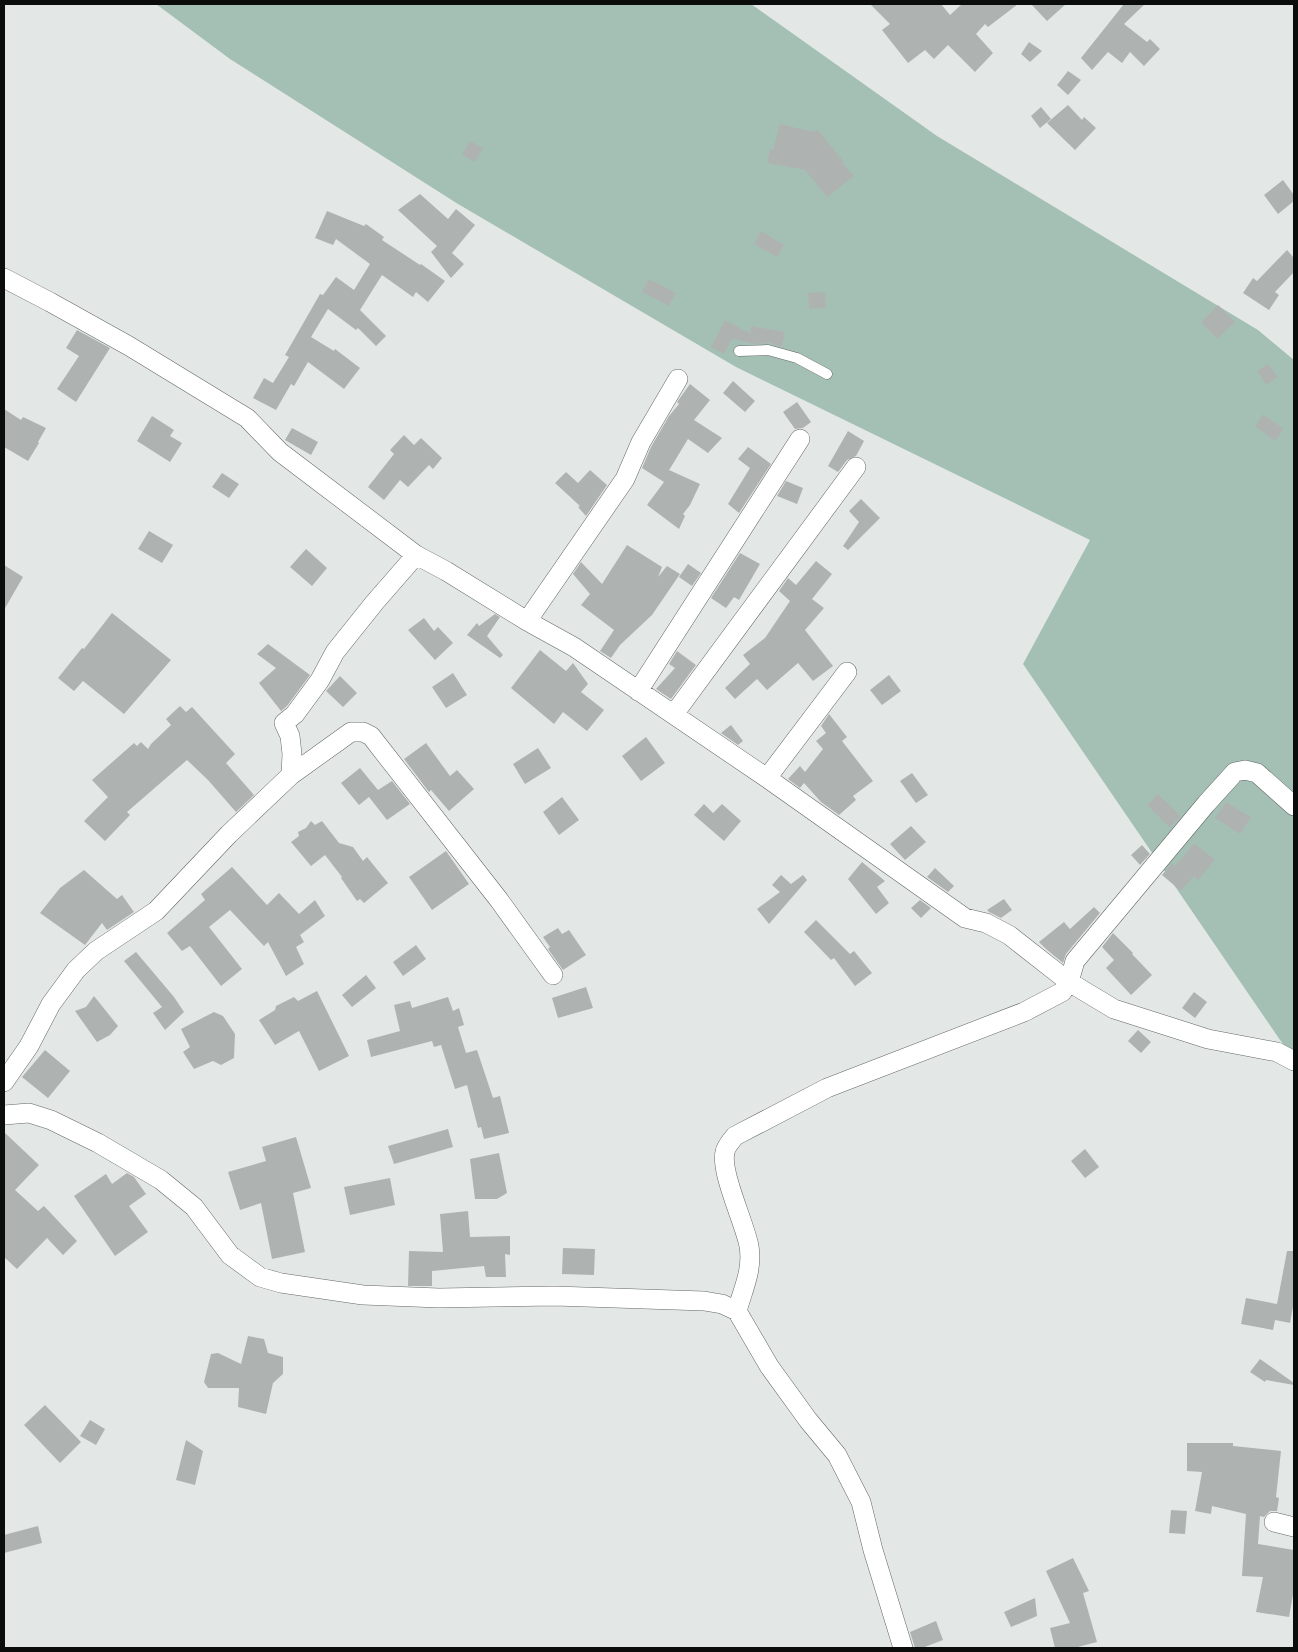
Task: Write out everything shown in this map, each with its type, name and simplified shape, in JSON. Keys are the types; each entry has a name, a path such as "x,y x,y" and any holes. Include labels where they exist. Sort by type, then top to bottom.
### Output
{"street":[{"path":"4,278 129,346 247,418 280,452 416,555 446,570 527,621 574,647 767,778 964,918 986,923 1009,935 1068,982 1114,1009 1208,1039 1277,1052 1294,1061"},
{"path":"527,621 625,479 641,442 678,379"},
{"path":"638,691 800,439"},
{"path":"674,714 856,467"},
{"path":"291,775 292,754 290,736 284,723 295,714 320,680 334,652 416,555"},
{"path":"767,778 847,672"},
{"path":"4,1082 29,1046 51,1004 76,970 96,951 156,911 223,840 291,775 351,732 363,732 371,736 500,900 553,975"},
{"path":"737,1311 749,1276 749,1247 724,1162 724,1153 735,1136 828,1088 1024,1012 1062,992 1068,982 1075,961 1235,772 1246,770 1257,773 1294,806"},
{"path":"4,1114 29,1113 50,1120 98,1143 160,1180 194,1207 237,1261 260,1277 281,1283 363,1295 439,1298 555,1296 704,1301 722,1304 737,1311 769,1366 808,1420 837,1455 861,1502 873,1550 903,1648"},
{"path":"1274,1522 1294,1527"}],"lane":[{"path":"739,351 768,350 797,358 827,374"}],"green space":[{"path":"156,4 751,4 937,136 1258,330 1294,360 1294,1057 1280,1040 1023,664 1090,540 736,367 458,204 230,59"}],"building":[{"path":"870,4 941,4 950,15 962,4 1018,4 988,27 985,24 976,34 993,53 975,72 948,45 934,59 925,50 908,63 882,30 890,24"},
{"path":"1031,4 1066,4 1047,21"},
{"path":"1124,4 1145,4 1124,24 1147,42 1150,39 1160,49 1144,66 1130,52 1122,63 1108,52 1092,70 1081,58"},
{"path":"1029,42 1042,51 1030,62 1021,54"},
{"path":"1068,71 1081,80 1068,95 1057,85"},
{"path":"1068,105 1082,120 1084,117 1096,128 1075,150 1047,123"},
{"path":"1041,107 1051,119 1040,128 1031,116"},
{"path":"780,124 814,132 817,129 854,176 827,197 805,170 767,163 770,149 773,150"},
{"path":"470,141 483,148 475,162 462,155"},
{"path":"1283,180 1294,195 1294,201 1278,214 1264,195"},
{"path":"420,194 448,219 456,209 475,225 452,253 464,264 451,278 431,252 437,246 398,210"},
{"path":"327,211 364,226 366,224 384,237 382,240 445,281 428,302 416,292 413,297 382,275 360,310 386,336 376,346 358,328 356,330 328,309 311,337 334,351 335,349 360,368 344,389 308,362 294,386 291,384 276,410 253,398 264,378 273,383 289,357 285,355 320,294 323,295 336,277 354,290 370,264 336,239 333,245 315,238"},
{"path":"761,231 784,245 777,257 754,244"},
{"path":"1287,250 1294,258 1294,272 1275,292 1279,295 1269,310 1243,293 1253,278 1257,281"},
{"path":"649,279 676,293 669,306 642,292"},
{"path":"825,292 826,308 809,309 808,293"},
{"path":"1218,305 1235,322 1217,339 1201,322"},
{"path":"725,320 750,333 751,326 785,332 782,347 770,343 756,344 732,339 724,354 711,347"},
{"path":"77,330 110,348 76,402 57,389 79,356 66,348"},
{"path":"1268,364 1278,377 1266,385 1257,371"},
{"path":"733,381 755,401 745,412 723,393"},
{"path":"690,384 710,400 694,420 722,438 708,453 688,439 669,470 700,484 690,505 683,514 685,516 679,529 647,505 664,482 642,468 651,447 669,416 679,404 677,402"},
{"path":"797,402 811,422 803,428 795,429 783,412"},
{"path":"4,409 21,420 23,417 46,428 28,461 4,447"},
{"path":"1263,414 1284,429 1275,441 1255,426"},
{"path":"152,416 174,430 170,436 182,443 170,462 137,441"},
{"path":"292,428 318,442 311,455 285,440"},
{"path":"848,431 864,441 856,456 847,460 838,472 828,466"},
{"path":"404,435 414,445 421,438 442,458 433,469 429,465 408,487 400,480 384,500 368,487 394,454 390,450"},
{"path":"748,447 771,464 739,513 728,504 750,468 738,459"},
{"path":"590,470 607,485 586,516 578,507 580,506 555,483 566,472 578,483"},
{"path":"222,473 239,484 229,498 212,487"},
{"path":"786,481 803,488 797,504 777,496"},
{"path":"861,499 880,518 848,550 843,546 859,522 849,511"},
{"path":"149,531 173,545 162,563 138,549"},
{"path":"627,545 662,567 658,577 667,566 680,574 652,615 620,645 611,658 600,651 614,630 581,605 590,594 573,574 581,562 602,584"},
{"path":"306,549 327,568 312,586 290,567"},
{"path":"740,553 760,564 739,600 734,597 726,608 711,598"},
{"path":"816,561 832,574 812,599 824,608 805,630 833,666 813,681 798,663 767,690 757,679 735,699 725,688 750,664 743,655 765,638 790,601 779,591 788,578 796,585"},
{"path":"688,564 701,573 692,586 679,577"},
{"path":"4,565 23,577 4,610"},
{"path":"112,613 171,660 124,714 83,681 74,691 58,678"},
{"path":"495,614 500,617 487,636 503,655 500,658 467,635 477,623 479,626"},
{"path":"424,618 434,631 438,627 453,643 435,660 408,630"},
{"path":"268,644 310,675 287,706 281,711 259,683 276,668 257,654"},
{"path":"540,650 566,671 573,663 588,684 581,692 604,710 587,731 563,712 554,724 511,688"},
{"path":"677,651 696,665 671,699 656,689 675,668 669,664"},
{"path":"453,673 467,695 446,708 432,687"},
{"path":"889,675 901,691 882,705 870,690"},
{"path":"340,676 357,693 343,707 326,691"},
{"path":"180,706 186,712 192,707 235,754 226,763 254,795 236,812 208,780 187,760 127,812 130,815 105,841 84,821 108,797 92,780 134,743 137,746 141,742 148,749 171,725 166,719"},
{"path":"829,714 847,737 842,741 873,781 853,796 856,800 839,815 821,802 804,783 800,788 788,779 800,766 805,772 823,749 816,741 826,733 821,726"},
{"path":"731,725 743,741 738,745 721,733"},
{"path":"646,737 665,763 641,781 622,756"},
{"path":"426,743 450,776 457,770 474,789 449,811 431,790 429,792 404,759"},
{"path":"538,748 551,768 525,784 513,764"},
{"path":"360,768 378,790 392,781 410,804 387,820 369,797 359,805 341,783"},
{"path":"912,773 928,795 916,803 900,781"},
{"path":"1158,794 1181,816 1170,828 1147,805"},
{"path":"562,797 579,820 559,835 543,812"},
{"path":"1226,802 1251,817 1240,834 1215,818"},
{"path":"704,804 713,813 722,804 741,821 724,841 694,815"},
{"path":"311,821 315,825 322,821 339,843 353,847 363,861 367,857 388,883 364,903 360,899 357,901 325,855 311,866 291,842 299,836 298,832 306,828"},
{"path":"911,826 926,842 905,860 890,844"},
{"path":"1194,843 1215,860 1198,880 1194,876 1181,891 1162,875 1172,863 1175,866"},
{"path":"1142,845 1150,854 1140,865 1131,855"},
{"path":"446,851 469,884 432,910 409,877"},
{"path":"862,862 885,881 877,887 889,903 876,914 848,879"},
{"path":"232,867 267,905 279,893 299,914 315,900 325,916 300,935 304,942 296,947 304,964 286,976 268,942 264,946 230,910 209,927 242,969 221,986 190,946 182,951 167,933 205,900 201,894"},
{"path":"935,868 954,886 948,892 927,877"},
{"path":"84,870 117,899 122,895 134,912 107,930 102,923 85,945 40,913 60,888"},
{"path":"781,875 791,884 803,875 807,880 769,924 757,909 780,892 772,885"},
{"path":"1004,899 1012,910 1001,918 987,910"},
{"path":"920,900 931,908 921,918 911,908"},
{"path":"1094,907 1100,913 1066,954 1063,963 1039,942 1064,922 1070,929"},
{"path":"816,920 850,954 854,951 872,973 855,986 834,958 831,960 804,932"},
{"path":"558,928 562,934 569,930 586,955 563,970 548,949 550,947 543,937"},
{"path":"1113,933 1152,975 1131,995 1106,968 1114,960 1102,947"},
{"path":"416,945 426,959 403,976 393,962"},
{"path":"136,952 174,997 184,1012 165,1030 153,1013 162,1007 124,961"},
{"path":"366,975 376,988 352,1007 342,995"},
{"path":"586,987 593,1008 558,1018 552,998"},
{"path":"317,991 349,1056 319,1071 299,1031 275,1045 259,1020 275,1010 276,1006 294,997 298,1001"},
{"path":"1194,992 1207,1002 1195,1018 1182,1008"},
{"path":"94,996 118,1026 110,1035 97,1042 75,1011 86,1007"},
{"path":"448,997 453,1011 459,1008 464,1025 458,1027 466,1053 477,1050 493,1098 500,1096 509,1133 484,1139 481,1127 478,1128 467,1085 455,1089 441,1045 434,1047 432,1041 371,1057 367,1040 400,1031 394,1005 410,1001 412,1008"},
{"path":"214,1012 223,1016 235,1034 234,1058 221,1065 213,1061 194,1069 183,1052 190,1047 181,1029"},
{"path":"1138,1030 1151,1042 1141,1053 1128,1041"},
{"path":"45,1050 70,1071 48,1098 22,1077"},
{"path":"448,1129 453,1147 394,1164 388,1146"},
{"path":"4,1132 39,1165 15,1190 38,1211 44,1206 77,1241 63,1255 47,1238 17,1269 4,1257"},
{"path":"296,1137 311,1188 293,1193 305,1252 272,1259 261,1203 240,1210 228,1172 266,1161 262,1147"},
{"path":"1085,1149 1099,1167 1085,1178 1071,1161"},
{"path":"499,1153 507,1193 497,1199 475,1199 470,1159"},
{"path":"127,1173 134,1177 146,1194 129,1206 148,1232 115,1256 74,1196 106,1174 112,1184"},
{"path":"390,1178 395,1205 350,1215 344,1187"},
{"path":"468,1211 470,1237 510,1236 510,1255 505,1254 506,1277 486,1277 484,1266 432,1271 432,1286 408,1286 409,1251 443,1252 440,1214"},
{"path":"563,1248 595,1249 594,1275 562,1274"},
{"path":"1287,1251 1294,1251 1294,1301 1290,1323 1275,1320 1273,1330 1241,1324 1246,1298 1277,1304"},
{"path":"248,1336 264,1339 268,1353 283,1357 283,1374 273,1383 266,1414 238,1407 239,1388 208,1388 204,1382 211,1354 218,1353 241,1364"},
{"path":"1260,1359 1294,1383 1294,1385 1266,1380 1265,1382 1250,1372"},
{"path":"45,1405 81,1442 60,1463 24,1425"},
{"path":"90,1420 105,1429 96,1445 80,1436"},
{"path":"186,1440 203,1451 195,1485 176,1480"},
{"path":"1187,1443 1233,1443 1233,1446 1281,1451 1276,1497 1279,1498 1277,1511 1270,1511 1264,1517 1260,1516 1258,1544 1294,1550 1294,1589 1289,1617 1256,1612 1263,1577 1242,1576 1246,1514 1212,1506 1211,1514 1195,1511 1202,1472 1187,1471"},
{"path":"1171,1510 1187,1511 1185,1534 1169,1533"},
{"path":"38,1526 42,1543 4,1553 4,1535"},
{"path":"1073,1558 1089,1591 1083,1593 1097,1642 1074,1648 1055,1648 1050,1628 1070,1623 1046,1571"},
{"path":"1035,1598 1037,1616 1011,1627 1004,1612"},
{"path":"936,1621 943,1640 922,1648 915,1648 910,1632"}]}
